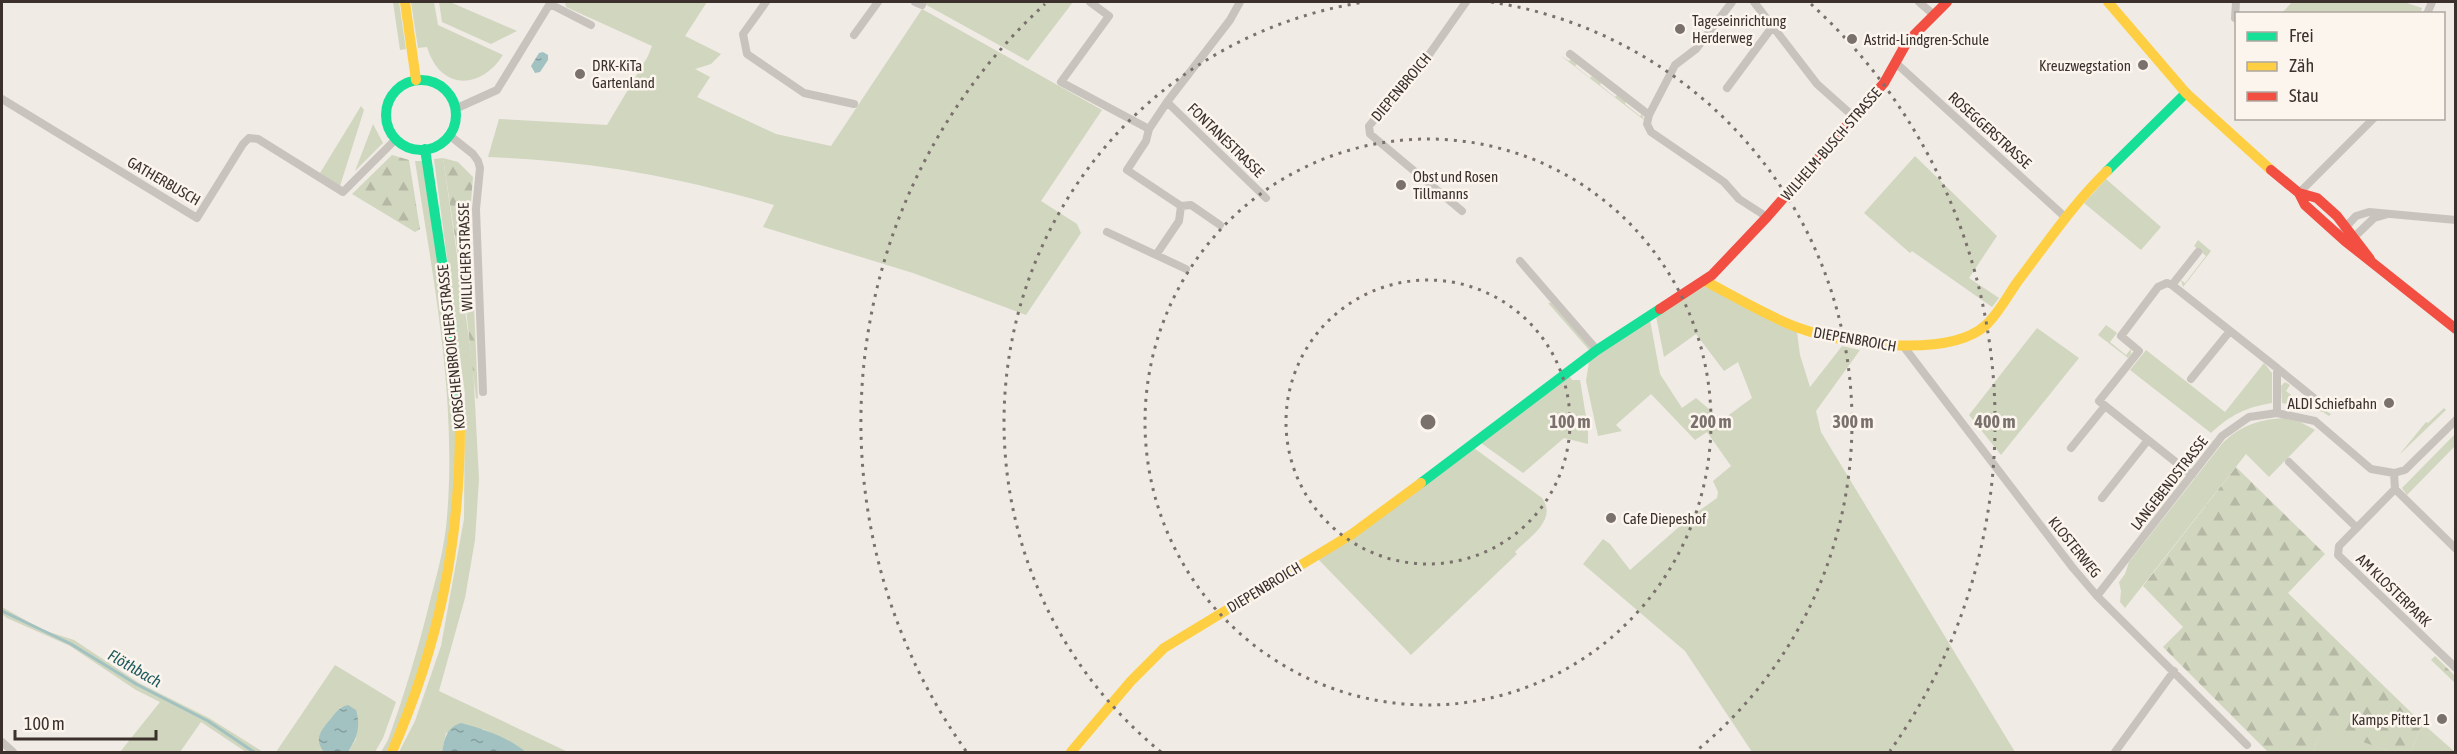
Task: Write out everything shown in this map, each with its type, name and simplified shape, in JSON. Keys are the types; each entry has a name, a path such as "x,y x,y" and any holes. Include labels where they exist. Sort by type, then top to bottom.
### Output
{"street":[{"path":"405,2 416,80"},
{"path":"766,2 743,34 747,54 804,93 854,104"},
{"path":"854,35 878,2"},
{"path":"1090,2 1109,16 1060,82 1149,129"},
{"name":"DIEPENBROICH","path":"1462,211 1370,134 1369,126 1426,59 1466,2"},
{"path":"1732,2 1696,49 1675,65 1649,115 1647,124 1651,132 1724,182 1739,199 1767,217"},
{"path":"1754,2 1817,84 1854,117"},
{"path":"1919,2 1934,15"},
{"name":"WILHELM-BUSCH-STRASSE","path":"1705,280 1719,270 1884,83 1897,64 1907,42 1947,2"},
{"path":"2108,2 2186,93 2299,193 2306,204 2350,240 2370,260 2456,329"},
{"path":"455,109 498,90 551,3 591,24"},
{"name":"FONTANESTRASSE","path":"1220,225 1191,205 1181,206 1127,170 1146,141 1149,129 1167,102 1230,20 1236,3"},
{"path":"1727,88 1773,26"},
{"path":"1570,54 1649,115"},
{"name":"ROSEGGERSTRASSE","path":"1897,64 2065,217"},
{"path":"416,80 429,81 441,87 451,97 455,109 455,123 449,135 436,146 426,149 413,148 396,139 387,121 389,100 397,89 416,80"},
{"name":"DIEPENBROICH","path":"1705,280 1800,328 1853,342 1904,347 1968,336 1985,326 2065,217 2100,177 2186,93"},
{"name":"GATHERBUSCH","path":"2,99 197,219 243,144 249,138 258,139 343,192 396,139"},
{"name":"FONTANESTRASSE","path":"1167,102 1266,198"},
{"path":"2299,193 2372,120"},
{"name":"WILLICHER STRASSE","path":"449,135 473,154 480,168 476,209 483,392"},
{"name":"KORSCHENBROICHER STRASSE","path":"392,753 417,693 440,619 454,546 459,490 460,424 456,373 426,149"},
{"path":"2299,193 2317,198 2346,226 2350,240"},
{"path":"1156,255 1179,222 1181,206"},
{"path":"2346,226 2356,216 2363,213 2456,220"},
{"path":"2350,240 2374,218 2388,214"},
{"path":"1107,232 1186,269"},
{"path":"2172,285 2198,252"},
{"path":"1520,261 1597,350 1705,280"},
{"path":"2192,475 2099,401 2139,351 2121,336 2158,287 2167,283 2172,285 2319,402"},
{"path":"2191,379 2230,331"},
{"name":"KLOSTERWEG","path":"1904,347 2073,568 2097,596 2247,745"},
{"name":"DIEPENBROICH","path":"1073,752 1131,681 1164,648 1352,534 1597,350"},
{"path":"2277,368 2277,413"},
{"path":"2072,448 2105,406"},
{"name":"LANGEBENDSTRASSE","path":"2097,596 2222,436 2249,417 2277,413 2315,421 2372,469 2394,473"},
{"path":"2456,420 2405,470 2394,473 2395,489 2456,549"},
{"path":"2102,498 2148,440"},
{"path":"2289,462 2357,528"},
{"name":"AM KLOSTERPARK","path":"2395,489 2339,546 2338,555 2456,668"},
{"path":"2115,753 2174,671"},
{"path":"2,742 13,753"}],"green space":[{"path":"393,2 399,2 406,49 400,50"},
{"path":"411,2 434,2 438,25 503,55 494,67 472,80 461,81 451,78 433,61 427,47 418,48"},
{"path":"439,2 450,2 517,31 491,44 442,22"},
{"path":"565,2 707,2 685,36 721,54 711,64 695,69 710,77 697,97 776,134 831,146 922,9 1102,110 1041,201 1077,224 1081,233 1026,315 913,273 763,227 774,205 667,178 598,166 488,157 499,119 607,125 648,56 652,46 566,7"},
{"path":"921,2 1073,2 1028,61"},
{"path":"2292,2 2404,2 2422,8 2421,12 2283,12"},
{"path":"1561,56 1569,61 1571,59 1577,64 1575,66 1590,78 1592,76 1615,97 1617,95 1626,101 1625,104 1640,116 1642,114 1644,120"},
{"path":"361,106 364,110 340,186 320,173"},
{"path":"373,124 383,143 355,171"},
{"path":"392,155 409,160 420,229 415,232 352,194"},
{"path":"1915,156 1997,236 1969,278 1999,298 1992,307 1912,251 1910,253 1864,213"},
{"path":"443,158 473,366 479,479 475,540 465,598 439,691 568,752 526,752 483,729 446,733 442,752 399,752 415,721 441,646 464,519 465,394 434,159"},
{"path":"443,158 458,162 473,177 470,214 478,399 476,398 466,309"},
{"path":"415,161 422,161 443,300 455,405 456,471 451,532 441,592 426,652 407,708 388,752 381,752 388,740 417,651 441,557 447,517 449,428 442,338"},
{"path":"2106,179 2161,227 2141,250 2084,203"},
{"path":"2198,240 2211,251 2183,287 2181,280 2185,283 2206,256 2194,246"},
{"path":"1705,286 1797,332 1800,355 1810,387 1842,346 1860,350 1816,411 1821,432 2015,752 1752,752 1685,651 1583,564 1603,539 1610,544 1630,570 1689,518 1717,498 1718,492 1713,481 1731,466 1707,432 1695,440 1651,394 1616,425 1622,431 1598,436 1586,381 1589,362 1593,356 1650,320 1660,374 1682,408 1696,398 1722,420 1752,398 1738,362 1724,371 1696,334 1664,357 1656,316"},
{"path":"1548,303 1551,303 1592,349 1590,351"},
{"path":"2106,325 2117,333 2110,342 2126,355 2131,349 2128,358 2098,335"},
{"path":"2037,328 2079,358 2001,455 1969,415"},
{"path":"2146,350 2225,412 2264,363 2272,373 2272,403 2239,413 2211,433 2130,370"},
{"path":"1569,376 1572,380 1580,380 1588,429 1588,444 1564,438 1523,473 1481,443"},
{"path":"2285,382 2290,385 2286,391 2305,406 2309,400 2331,414 2329,416 2323,412 2282,403 2281,386"},
{"path":"2444,408 2446,410 2399,455 2426,422 2428,423"},
{"path":"2283,418 2300,422 2315,430 2269,477 2246,454 2125,608 2120,602 2119,582 2129,562 2221,445 2249,425"},
{"path":"2455,434 2455,446 2407,495 2402,488"},
{"path":"1474,448 1542,498 1546,506 1544,521 1540,528 1515,552 1517,554 1411,655 1318,559"},
{"path":"2236,467 2325,554 2288,593 2422,723 2411,752 2392,752 2322,728 2313,752 2268,752 2163,647 2183,627 2143,586"},
{"path":"2,607 43,630 74,640 139,683 209,718 263,752 246,752 201,722 180,752 120,752 160,702 136,690 70,646 7,618 2,614"},
{"path":"2435,656 2455,676 2455,683 2431,660"},
{"path":"335,665 396,702 383,738 375,752 348,752 356,739 341,707 323,728 324,752 276,752"},
{"path":"2422,723 2455,752 2411,752"},
{"path":"2322,727 2392,752 2313,752"}],"water":[{"path":"543,52 548,55 548,60 540,72 535,73 531,66 539,53"},
{"path":"348,705 356,710 357,716 358,727 354,742 348,752 324,752 319,741 322,730 338,710"},
{"path":"461,723 495,734 526,752 442,752 449,731"}],"waterway":[{"name":"Flöthbach","path":"2,611 71,644 136,684 208,721 254,752"}],"traffic: fast":[{"path":"421,80 434,83 446,90 453,102 456,115 453,128 446,140 434,147 421,150 408,147 396,140 389,128 386,115 389,102 396,90 408,83 421,80"},
{"path":"2107,171 2186,93"},
{"path":"425,149 451,321 460,426"},
{"path":"1421,483 1597,350 1660,309"}],"traffic: slow":[{"path":"405,2 416,80"},
{"path":"2108,2 2186,93 2271,170"},
{"path":"1705,281 1775,318 1799,328 1841,339 1867,343 1922,345 1969,336 1990,321 2061,224 2107,171"},
{"path":"392,752 422,672 444,592 456,511 460,426"},
{"path":"1071,752 1131,681 1164,648 1352,534 1421,483"}],"traffic: jam":[{"path":"1660,309 1712,275 1767,217 1884,83 1907,42 1947,2"},
{"path":"2271,170 2299,193 2317,198 2337,216 2370,259"},
{"path":"2299,193 2305,205 2345,241 2456,329"}],"place":[{"name":"Tageseinrichtung Herderweg","path":"1680,29"},
{"name":"Astrid-Lindgren-Schule","path":"1852,39"},
{"name":"Kreuzwegstation","path":"2143,65"},
{"name":"DRK-KiTa Gartenland","path":"580,74"},
{"name":"Obst und Rosen Tillmanns","path":"1401,185"},
{"name":"ALDI Schiefbahn","path":"2389,403"},
{"name":"Cafe Diepeshof","path":"1611,518"},
{"name":"Kamps Pitter 1","path":"2442,719"}]}
